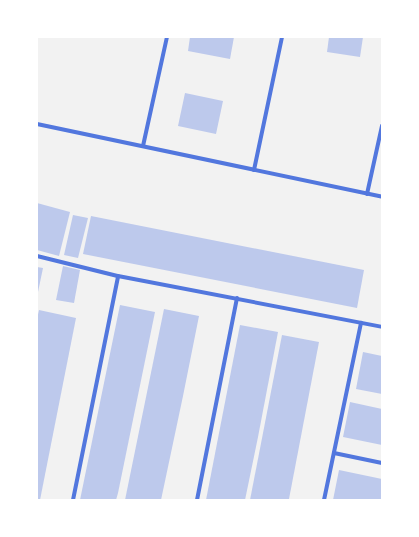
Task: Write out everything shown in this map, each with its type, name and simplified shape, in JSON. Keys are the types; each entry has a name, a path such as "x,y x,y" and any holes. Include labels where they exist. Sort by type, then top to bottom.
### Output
{"street":[{"path":"143,146 167,37"},
{"path":"254,170 282,37"},
{"path":"37,124 382,197"},
{"path":"367,194 382,126"},
{"path":"37,256 118,276 237,298 382,328"},
{"path":"73,500 118,276"},
{"path":"197,500 237,298"},
{"path":"324,500 361,323"},
{"path":"334,453 382,463"}],"building":[{"path":"190,37 234,37 230,59 188,51"},
{"path":"329,37 363,37 360,57 327,52"},
{"path":"185,93 223,101 216,134 178,126"},
{"path":"37,203 70,212 59,256 37,250"},
{"path":"73,215 88,218 78,258 64,255"},
{"path":"91,216 364,270 357,308 83,254"},
{"path":"63,266 80,270 74,303 56,300"},
{"path":"37,267 43,268 38,292 37,292"},
{"path":"120,305 155,312 118,493 116,500 80,500"},
{"path":"164,309 199,316 183,396 161,500 125,500"},
{"path":"39,310 76,318 40,500 37,500 37,319"},
{"path":"240,325 278,332 258,437 245,500 206,500"},
{"path":"282,335 319,342 289,499 250,500"},
{"path":"363,352 382,356 382,394 356,389"},
{"path":"350,402 382,409 382,445 343,437"},
{"path":"339,470 382,479 382,500 333,500"}]}
